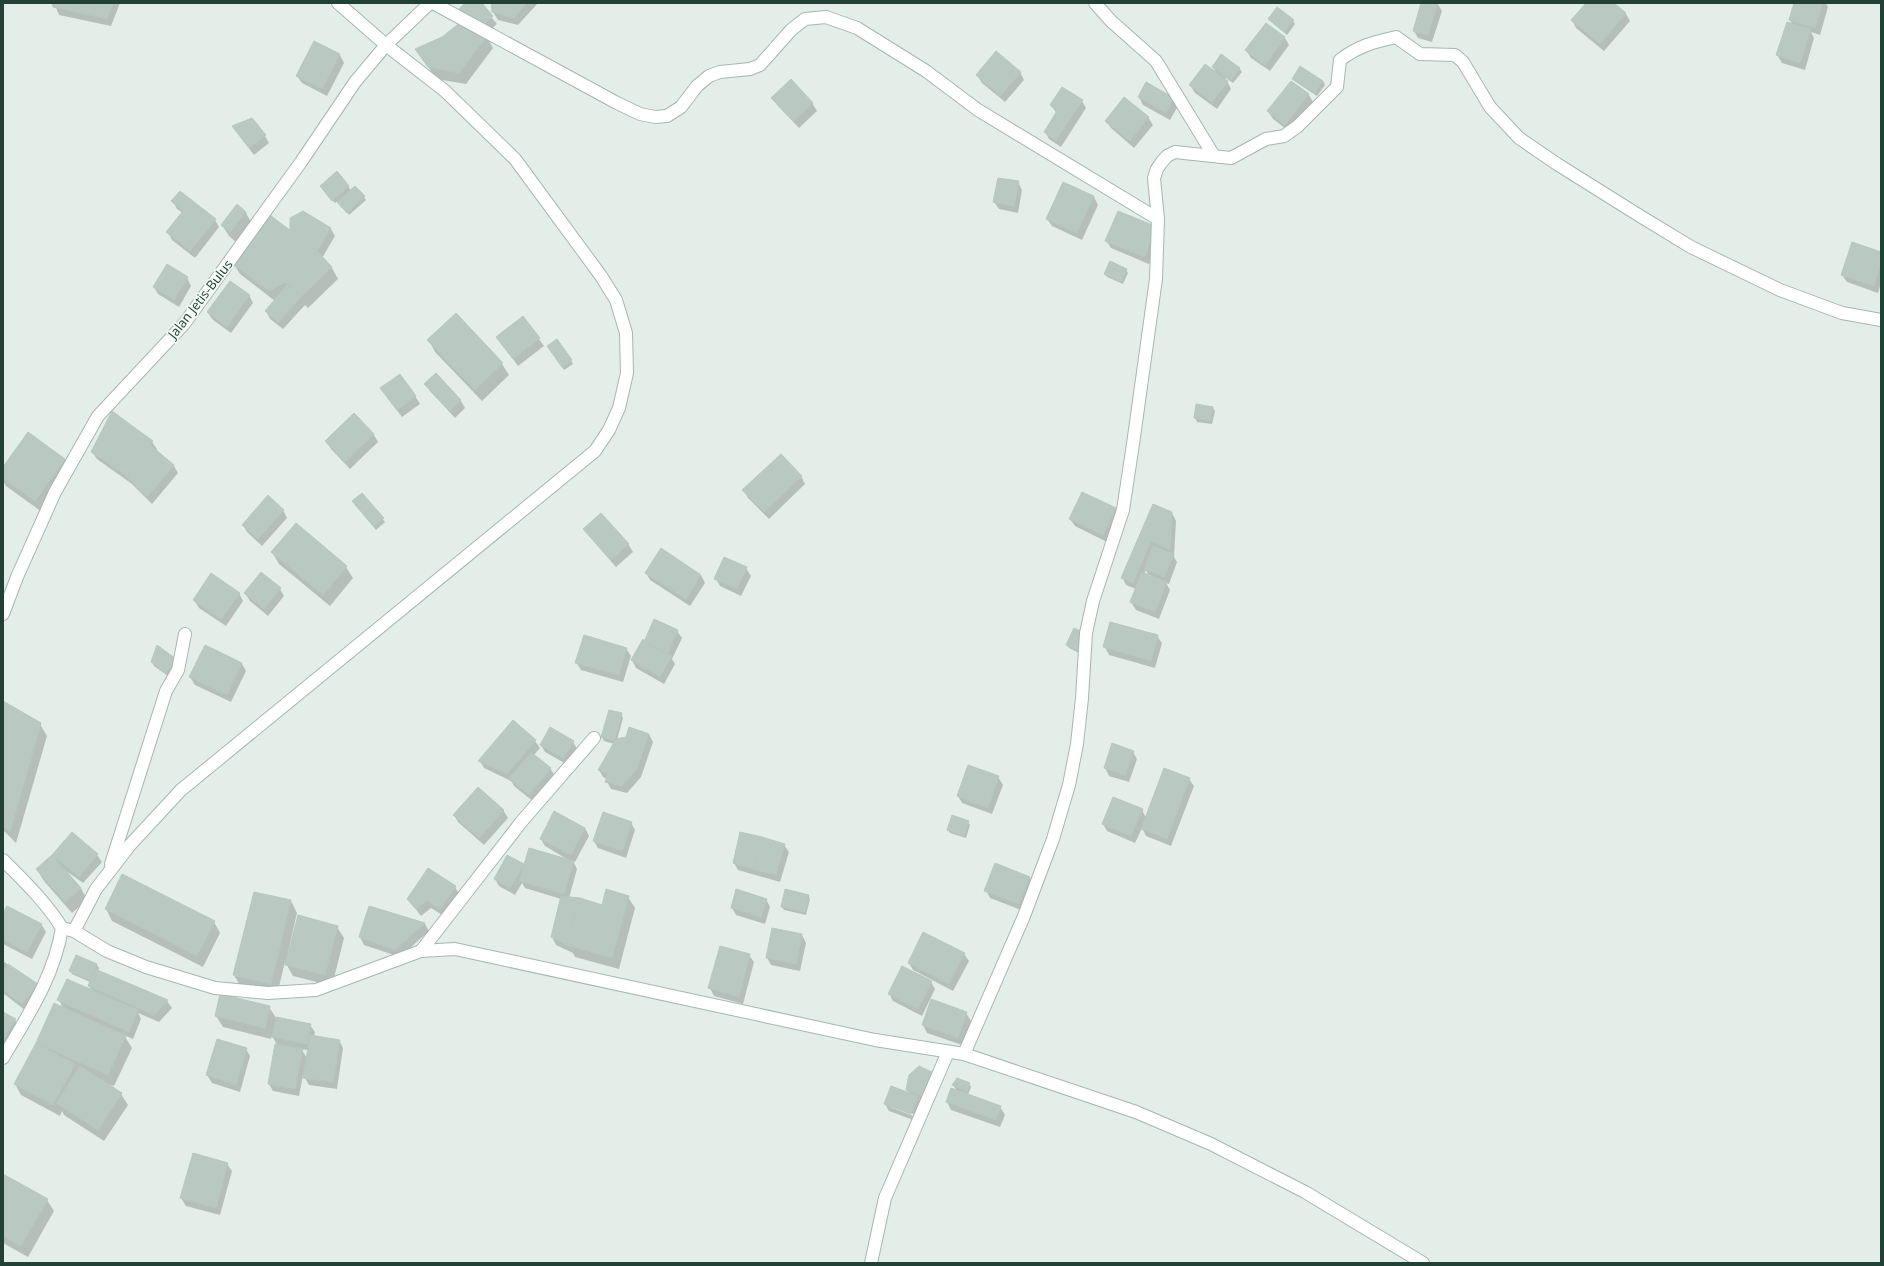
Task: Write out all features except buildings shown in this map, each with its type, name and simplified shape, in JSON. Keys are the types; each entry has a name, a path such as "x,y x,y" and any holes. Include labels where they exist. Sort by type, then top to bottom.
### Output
{"street":[{"path":"74,932 96,889 109,871 130,845 181,790 595,451 609,430 619,408 627,374 626,333 616,300 601,276 515,160 445,91 386,45 338,3"},
{"name":"Jalan Jetis-Bulus","path":"3,614 17,577 55,492 98,416 184,324 301,162 355,82 386,45 430,3"},
{"path":"434,3 617,103 640,114 655,117 667,116 681,107 697,86 709,76 720,72 750,69 760,65 791,30 805,19 826,17 842,21 857,28 926,71 978,110 1158,219"},
{"path":"1095,3 1111,21 1156,61 1214,156"},
{"path":"964,1054 1024,916 1053,839 1069,784 1077,744 1082,698 1086,634 1093,600 1123,510 1156,279 1158,219 1154,178 1156,169 1167,156 1175,152 1232,158 1266,139 1284,136 1298,126 1337,88 1340,60 1352,50 1373,42 1396,37 1420,54 1455,55 1463,62 1490,106 1519,138 1557,164 1691,247 1780,290 1842,313 1881,320"},
{"path":"109,871 166,691 178,670 185,634"},
{"path":"421,951 522,821 594,738"},
{"path":"3,860 44,903 62,928 74,932 107,951 146,967 215,988 268,993 316,990 421,951 455,949 876,1040 964,1054 1136,1112 1211,1144 1305,1192 1422,1263"},
{"path":"3,1058 53,968 62,928"},
{"path":"871,1263 885,1198 948,1052"}]}
